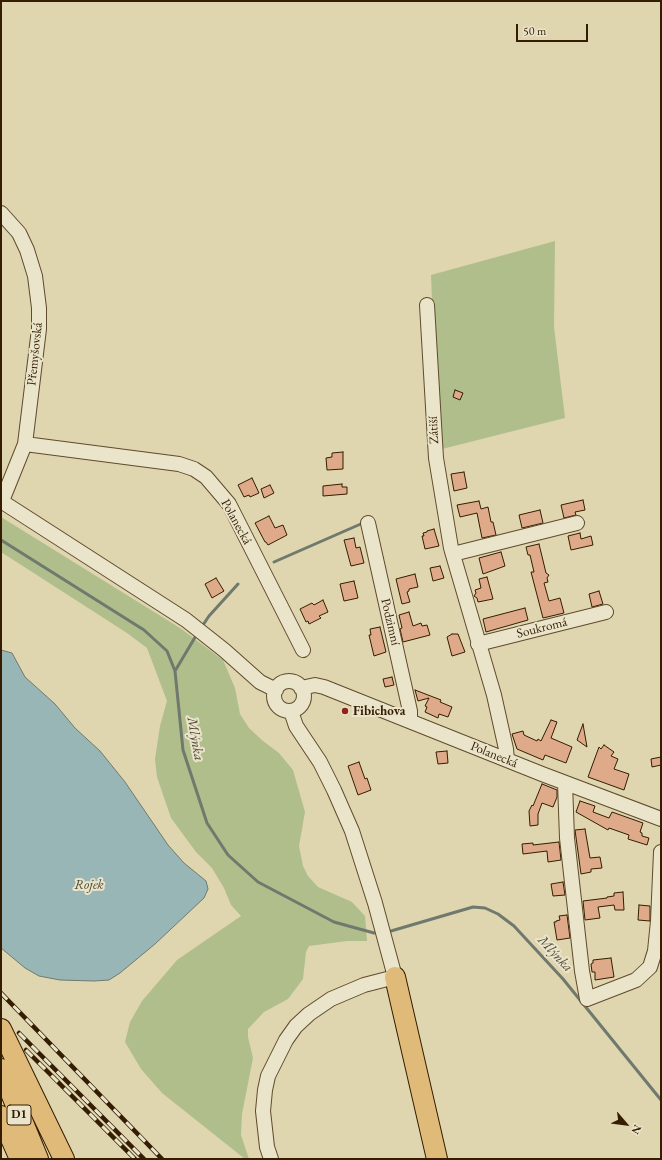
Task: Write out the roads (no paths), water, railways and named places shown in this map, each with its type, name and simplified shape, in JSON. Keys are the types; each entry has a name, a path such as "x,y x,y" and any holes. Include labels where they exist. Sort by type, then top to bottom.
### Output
{"highway":[{"path":"395,978 437,1159"},
{"path":"1,1029 64,1159"},
{"name":"D1","path":"1,1070 38,1159"},
{"path":"417,1074 429,1159"},
{"name":"D1","path":"1,1116 20,1159"}],"street":[{"name":"Přemyšovská","path":"1,213 13,226 24,242 33,267 39,297 39,329 25,444 2,501"},
{"name":"Zátiší","path":"427,305 436,458 453,554 494,695 507,760"},
{"name":"Polanecká","path":"25,444 179,464 194,469 206,477 229,504 303,650"},
{"path":"2,501 186,620 224,650 260,682 276,690"},
{"name":"Podzimní","path":"368,522 410,711 410,722"},
{"path":"453,554 577,524"},
{"name":"Soukromá","path":"478,644 606,612"},
{"path":"288,682 296,684 301,688 304,697 298,709 291,711 282,710 277,705 274,699 276,690 282,684 288,682"},
{"name":"Polanecká","path":"301,688 315,685 329,688 564,783 661,819"},
{"path":"271,1159 264,1129 263,1111 265,1090 268,1076 286,1040 296,1026 309,1014 331,999 364,985 395,978 375,903 352,831 320,762 296,726 291,711"},
{"path":"564,783 567,838 582,971 587,999 636,980 650,967 655,951 661,852"}],"water":[{"name":"Rojek","path":"1,650 12,653 25,677 55,704 75,728 100,751 125,782 168,845 184,863 206,881 208,889 204,898 155,944 120,973 109,980 60,980 39,976 25,968 1,948"}],"waterway":[{"path":"274,562 363,523"},
{"name":"Mlýnka","path":"1,540 144,630 167,651 175,671 183,750 207,823 228,855 258,882 334,922 374,933"},
{"path":"201,628 209,616 238,584"},
{"path":"175,671 197,634"},
{"name":"Mlýnka","path":"391,931 473,907 485,908 498,914 514,926 563,979 661,1100"}],"railway":[{"path":"1,993 162,1159"},
{"path":"19,1033 144,1159"},
{"path":"26,1050 135,1159"}],"place":[{"name":"Fibichova","path":"345,711"}]}
